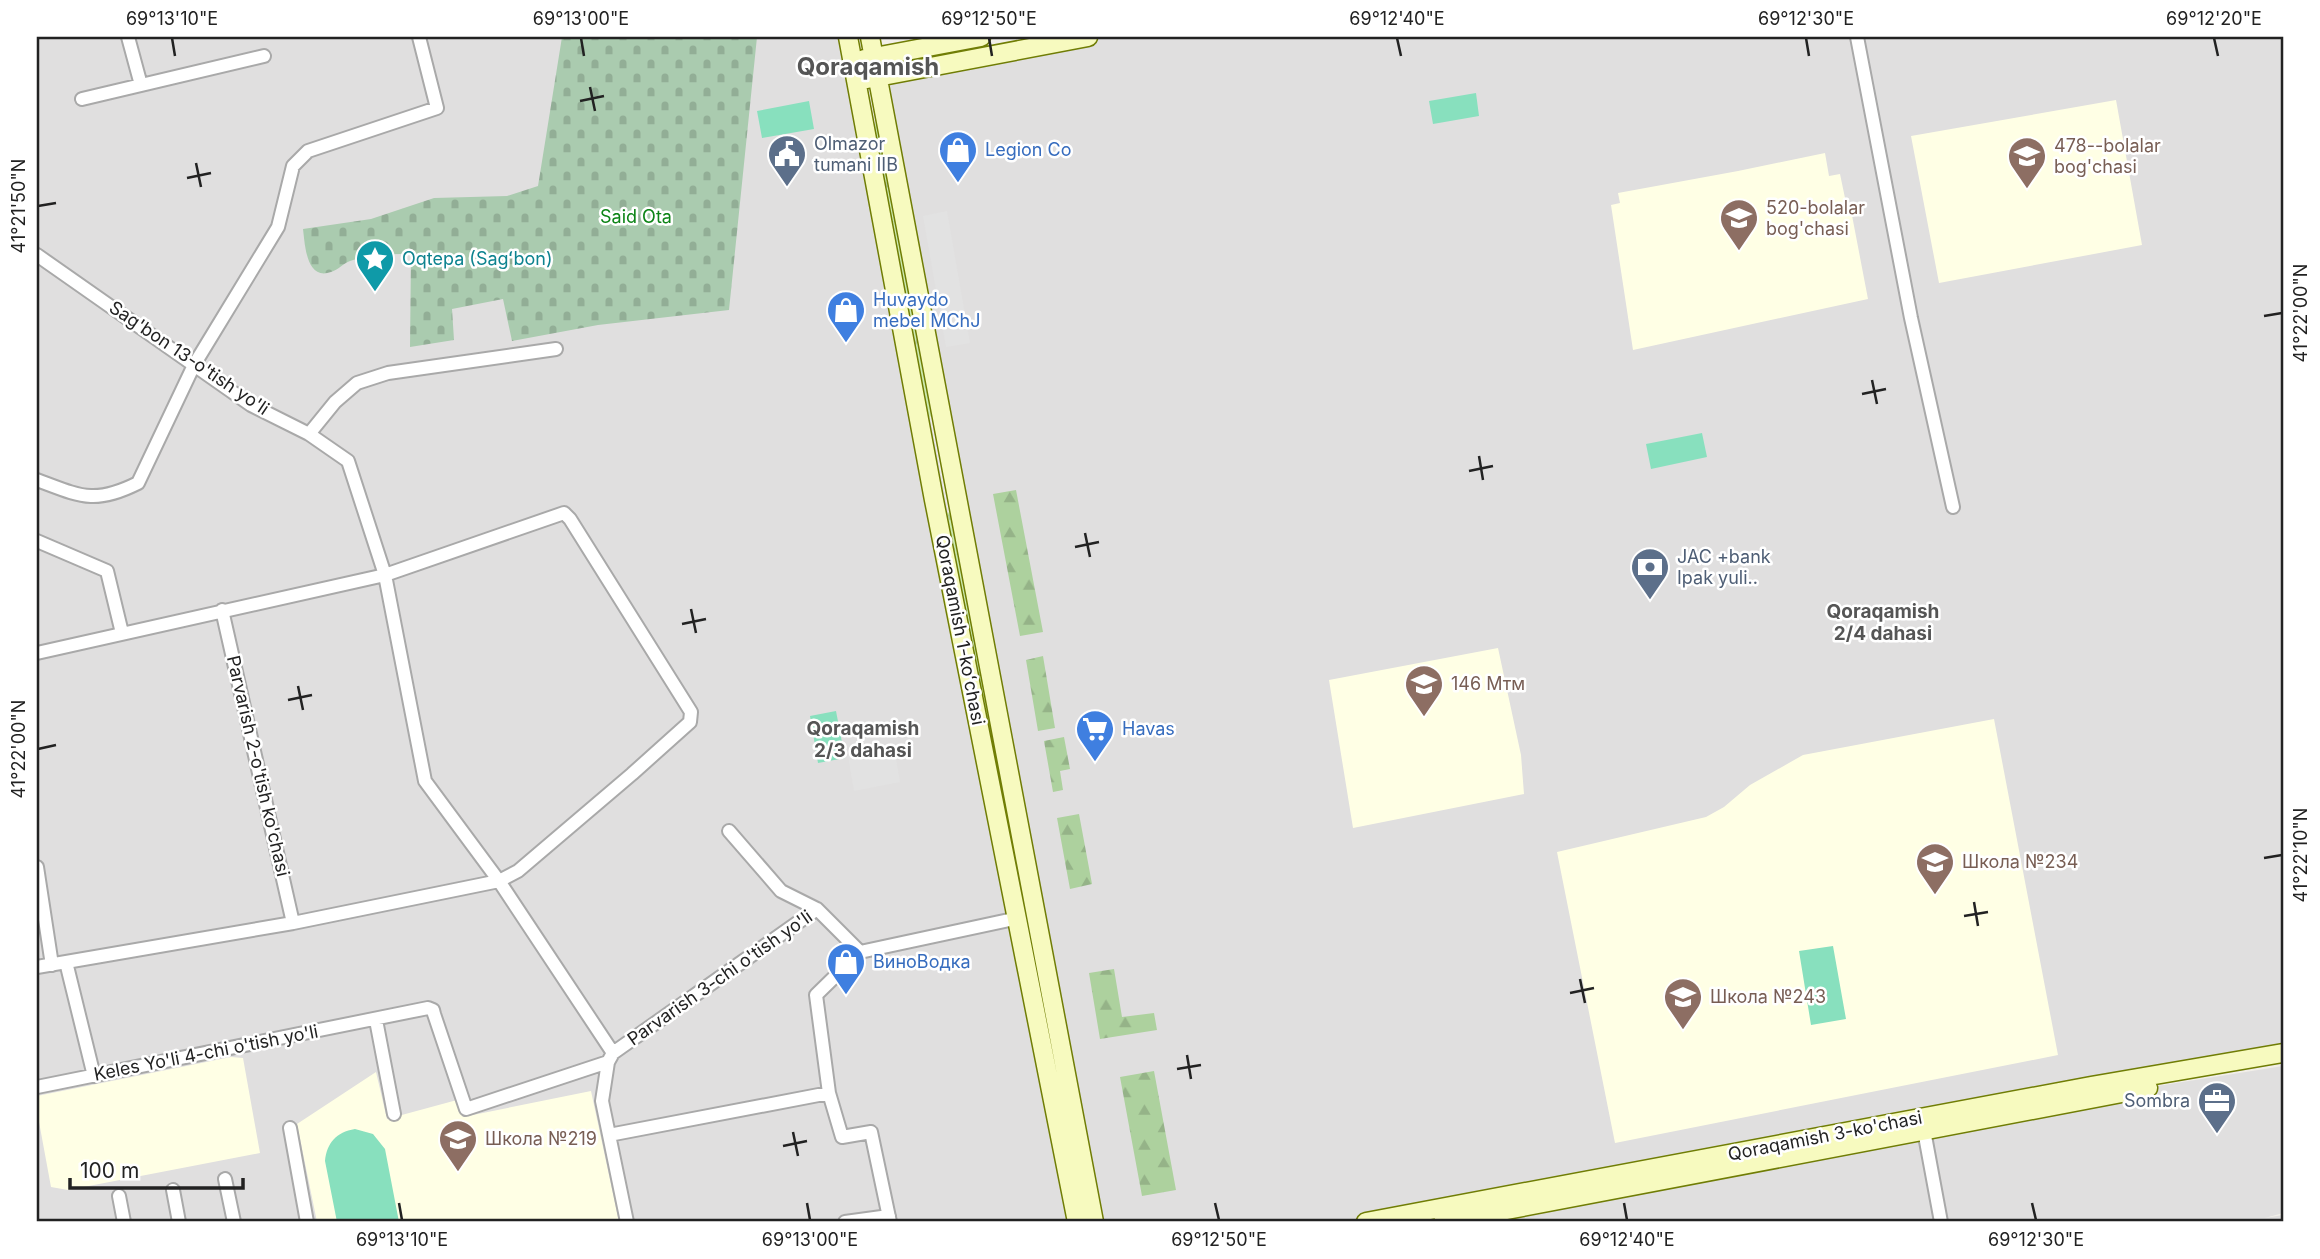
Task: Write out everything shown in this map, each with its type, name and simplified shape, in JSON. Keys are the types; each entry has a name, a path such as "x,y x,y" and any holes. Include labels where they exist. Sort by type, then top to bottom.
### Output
{"main road":[{"name":"Qoraqamish 1-koʻchasi","path":"848,37 934,500 1077,1222"},
{"name":"Qoraqamish 1-koʻchasi","path":"870,37 1094,1222"},
{"path":"853,61 981,37"},
{"path":"857,81 1088,37"},
{"path":"934,500 956,495"},
{"name":"Qoraqamish 3-ko'chasi","path":"1443,1222 2283,1053"},
{"name":"Qoraqamish 3-ko'chasi","path":"1366,1222 2283,1064"}],"street":[{"path":"128,37 141,85"},
{"path":"37,480 82,497 94,498 122,491 138,483 194,365 278,226 293,166 308,151 437,108 419,37"},
{"path":"1857,37 1911,318 1953,507"},
{"path":"82,99 264,56"},
{"name":"Sag'bon 13-o'tish yo'li","path":"37,255 251,405 309,434 348,461 385,575"},
{"path":"309,434 335,402 357,383 388,373 556,349"},
{"path":"37,653 385,575 564,513 691,712 690,722 632,775 518,871 499,881 293,923 37,967"},
{"path":"37,541 107,571 122,633"},
{"name":"Parvarish 3-chi o'tish yo'li","path":"385,575 425,781 499,881 611,1058 817,909 860,952"},
{"name":"Parvarish 2-o'tish ko'chasi","path":"222,610 293,923"},
{"path":"729,831 781,891 817,909"},
{"path":"37,867 52,965"},
{"path":"845,1222 889,1219 871,1132 842,1137 829,1093 816,995 860,952 1018,918"},
{"path":"66,962 93,1076"},
{"name":"Keles Yo'li 4-chi o'tish yo'li","path":"37,1087 428,1009 433,1010 467,1109 611,1058"},
{"path":"376,1020 394,1114"},
{"path":"611,1058 602,1101 627,1222"},
{"path":"610,1135 829,1093"},
{"path":"1923,1124 1941,1222"},
{"path":"290,1128 307,1222"},
{"path":"225,1179 234,1222"},
{"path":"173,1190 179,1222"},
{"path":"119,1196 124,1222"}],"shaded area":[{"path":"37,37 858,37 964,597 955,599 956,602 967,600 1078,1222 37,1222"},
{"name":"Qoraqamish 2/4 dahasi","path":"1088,37 2283,37 2283,1053 1366,1222 1094,1222 877,77"},
{"name":"478--bolalar bog'chasi","path":"2116,100 2142,245 1939,283 1911,136"},
{"name":"520-bolalar bog'chasi","path":"1825,153 1829,176 1840,174 1845,198 1850,205 1868,299 1633,350 1611,205 1620,203 1618,193"},
{"path":"947,211 970,343 946,347 923,216"},
{"name":"146 Мтм","path":"1498,648 1521,755 1524,794 1353,828 1329,680"},
{"path":"1994,719 2058,1055 1615,1143 1557,852 1706,817 1724,807 1750,785 1803,755"},
{"path":"894,747 900,782 854,791 848,756"},
{"path":"231,1057 243,1058 260,1153 68,1190 51,1187 37,1111 37,1096"},
{"path":"2283,1066 2283,1213 2265,1218 2283,1215 2283,1222 1443,1222 2145,1088"},
{"name":"Школа №219","path":"376,1072 387,1119 457,1100 463,1117 591,1091 619,1222 317,1222 297,1124"}],"green space":[{"name":"Said Ota","path":"562,37 757,37 729,310 598,325 512,341 503,299 452,309 454,340 410,347 411,254 365,257 323,273 316,271 308,260 303,229 371,219 434,198 507,196 538,186"},
{"path":"1476,93 1479,116 1433,124 1429,101"},
{"path":"809,101 814,129 762,138 757,111"},
{"path":"877,120 932,415 929,418 874,127"},
{"path":"1702,433 1707,457 1651,469 1646,444"},
{"path":"1016,490 1043,632 1020,636 993,494"},
{"path":"952,512 1088,1222 1083,1222 946,513"},
{"path":"1043,656 1055,728 1038,731 1026,660"},
{"path":"836,711 845,758 818,763 810,716"},
{"path":"1064,737 1070,769 1060,771 1063,790 1053,792 1044,741"},
{"path":"1079,814 1092,884 1070,889 1057,818"},
{"path":"1833,946 1846,1019 1811,1025 1799,951"},
{"path":"1114,969 1122,1017 1154,1013 1157,1030 1100,1039 1089,973"},
{"path":"1154,1071 1176,1190 1142,1196 1120,1077"},
{"path":"348,1130 373,1134 385,1149 399,1222 337,1222 326,1155 334,1139"}],"place":[{"name":"Legion Co","path":"958,184"},
{"name":"Olmazor tumani IIB","path":"787,188"},
{"name":"478--bolalar bog'chasi","path":"2027,190"},
{"name":"520-bolalar bog'chasi","path":"1739,252"},
{"name":"Oqtepa (Sagʻbon)","path":"375,293"},
{"name":"Huvaydo mebel MChJ","path":"846,344"},
{"name":"JAC +bank Ipak yuli..","path":"1650,601"},
{"name":"146 Мтм","path":"1424,718"},
{"name":"Havas","path":"1095,763"},
{"name":"Школа №234","path":"1935,896"},
{"name":"ВиноВодка","path":"846,996"},
{"name":"Школа №243","path":"1683,1031"},
{"name":"Sombra","path":"2217,1135"},
{"name":"Школа №219","path":"458,1173"}],"district":[{"name":"Qoraqamish","path":"868,67"},
{"name":"Qoraqamish 2/4 dahasi","path":"1883,622"},
{"name":"Qoraqamish 2/3 dahasi","path":"863,739"}]}
